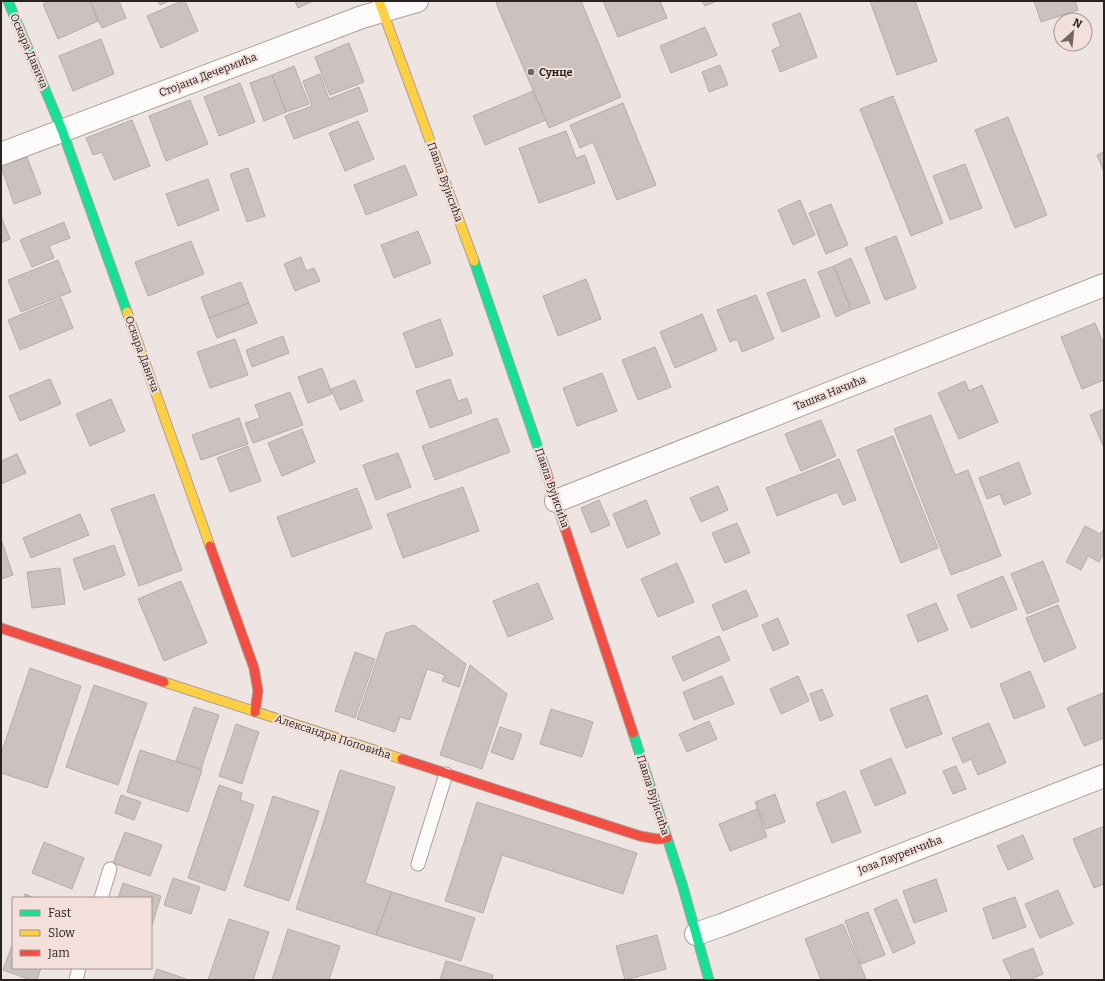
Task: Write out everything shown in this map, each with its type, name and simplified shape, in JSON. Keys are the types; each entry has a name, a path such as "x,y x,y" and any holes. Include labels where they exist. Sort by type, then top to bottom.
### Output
{"street":[{"name":"Оскара Давича","path":"8,1 62,130 254,668 258,690 255,712"},
{"name":"Стојана Дечермића","path":"1,154 380,6 417,1"},
{"name":"Павла Вујисића","path":"380,6 473,259 556,501 608,655 682,884 709,980"},
{"name":"Ташка Начића","path":"556,501 1104,285"},
{"name":"Александра Поповића","path":"1,628 255,712 640,836 657,839 667,838"},
{"name":"Јоза Лауренчића","path":"696,934 1104,776"}],"lane":[{"path":"418,864 446,774"},
{"path":"101,897 110,869"},
{"path":"76,980 79,969"}],"building":[{"path":"50,1 90,1 98,21 58,39 43,4"},
{"path":"90,1 119,1 126,18 102,28"},
{"path":"158,1 169,1 160,5"},
{"path":"185,1 198,31 161,48 147,16"},
{"path":"295,1 313,1 298,8"},
{"path":"500,1 581,1 621,97 549,128 496,3"},
{"path":"603,1 660,1 667,18 618,37"},
{"path":"702,1 717,1 705,6"},
{"path":"870,1 915,1 937,61 897,75"},
{"path":"1034,1 1075,1 1078,10 1072,12 1053,12 1053,18 1041,22"},
{"path":"800,13 817,57 780,72 772,50 781,46 772,24"},
{"path":"705,27 717,55 671,73 660,46"},
{"path":"101,39 114,74 73,91 59,56"},
{"path":"349,43 364,82 330,95 315,57"},
{"path":"720,65 728,85 709,92 702,72"},
{"path":"294,66 309,104 286,112 272,75"},
{"path":"320,74 329,99 359,87 368,111 294,139 285,116 312,106 303,81"},
{"path":"272,75 286,112 264,121 250,83"},
{"path":"240,83 255,122 219,136 204,97"},
{"path":"533,91 546,120 485,145 473,116"},
{"path":"893,96 943,223 911,236 860,109"},
{"path":"190,100 208,144 166,161 149,116"},
{"path":"623,103 656,185 617,200 593,142 580,148 570,125"},
{"path":"1008,117 1047,215 1015,228 975,130"},
{"path":"132,120 150,166 114,180 102,152 93,155 86,138"},
{"path":"358,121 374,159 345,171 329,133"},
{"path":"566,131 576,158 585,155 595,183 539,203 519,148"},
{"path":"1104,152 1104,172 1097,155"},
{"path":"27,157 41,194 14,204 1,166"},
{"path":"965,164 982,208 950,220 933,176"},
{"path":"405,165 417,195 366,215 354,185"},
{"path":"248,168 265,216 247,222 230,174"},
{"path":"208,179 219,210 178,226 166,194"},
{"path":"800,200 815,235 793,245 778,210"},
{"path":"831,204 848,245 826,254 809,213"},
{"path":"1,216 10,239 1,243"},
{"path":"64,222 70,238 49,246 54,258 32,267 20,240"},
{"path":"418,231 431,263 394,278 381,245"},
{"path":"896,236 916,288 885,300 865,248"},
{"path":"191,241 204,274 148,296 135,262"},
{"path":"301,257 306,271 314,268 320,281 295,291 284,264"},
{"path":"851,258 870,303 851,310 834,266"},
{"path":"58,260 71,292 21,312 8,280"},
{"path":"834,266 851,310 836,317 818,272"},
{"path":"586,279 601,319 558,336 543,296"},
{"path":"805,279 820,317 782,332 767,293"},
{"path":"241,282 249,303 209,318 201,297"},
{"path":"756,295 774,339 742,352 737,339 730,342 717,310"},
{"path":"61,298 73,328 20,350 8,320"},
{"path":"249,303 257,323 217,338 209,318"},
{"path":"702,314 717,350 675,368 660,332"},
{"path":"440,319 453,355 416,368 403,333"},
{"path":"1095,323 1104,345 1104,380 1082,389 1061,337"},
{"path":"283,336 289,353 252,367 246,350"},
{"path":"235,339 248,375 210,388 197,352"},
{"path":"655,347 671,387 638,400 622,360"},
{"path":"322,368 332,394 308,403 298,377"},
{"path":"602,373 617,411 577,426 563,388"},
{"path":"50,379 61,404 20,421 9,396"},
{"path":"450,379 458,401 467,398 472,413 430,428 416,391"},
{"path":"355,380 363,401 340,410 331,389"},
{"path":"965,381 969,391 982,385 998,422 959,439 938,393"},
{"path":"290,392 303,425 253,443 245,423 260,418 255,405"},
{"path":"111,399 125,431 90,446 76,414"},
{"path":"1104,409 1104,448 1090,415"},
{"path":"931,415 955,475 968,470 1001,556 951,575 894,429"},
{"path":"239,418 248,444 201,460 192,435"},
{"path":"497,418 510,452 435,480 422,446"},
{"path":"821,420 836,456 801,471 785,434"},
{"path":"302,429 315,462 282,476 268,443"},
{"path":"893,436 938,548 901,563 857,450"},
{"path":"248,446 261,481 230,492 217,458"},
{"path":"398,453 411,487 376,500 363,465"},
{"path":"17,454 26,473 1,484 1,461"},
{"path":"839,459 856,500 843,505 837,492 777,516 766,488"},
{"path":"1019,462 1031,494 1004,505 1000,494 987,499 979,478"},
{"path":"718,486 728,510 701,522 690,498"},
{"path":"463,487 479,531 403,558 387,514"},
{"path":"357,488 372,528 292,557 277,517"},
{"path":"154,494 182,570 139,586 111,509"},
{"path":"599,500 610,525 591,533 581,508"},
{"path":"646,500 660,534 627,548 613,514"},
{"path":"80,514 89,535 31,558 23,538"},
{"path":"737,523 750,553 725,563 712,533"},
{"path":"1085,526 1100,534 1104,529 1104,553 1099,562 1088,556 1081,570 1066,562"},
{"path":"1,539 13,575 1,579"},
{"path":"114,545 125,575 84,590 73,559"},
{"path":"1043,561 1059,601 1027,614 1011,574"},
{"path":"677,563 694,602 658,617 641,579"},
{"path":"60,568 65,604 32,608 27,572"},
{"path":"1003,576 1017,609 971,628 957,595"},
{"path":"181,581 207,643 164,661 138,599"},
{"path":"538,583 553,619 508,637 493,601"},
{"path":"746,590 758,616 723,631 712,605"},
{"path":"936,603 948,630 918,642 907,615"},
{"path":"1058,605 1076,648 1044,662 1026,618"},
{"path":"778,618 789,644 773,651 762,625"},
{"path":"414,625 466,664 459,687 442,681 445,675 427,669 410,720 400,717 395,732 357,719 386,633"},
{"path":"719,636 730,660 683,681 672,657"},
{"path":"355,652 375,659 355,718 335,711"},
{"path":"470,665 507,694 482,769 440,755"},
{"path":"30,668 81,686 47,788 1,773 1,754"},
{"path":"1030,671 1045,707 1014,719 1000,684"},
{"path":"722,676 734,704 694,720 683,692"},
{"path":"798,676 809,701 781,714 770,689"},
{"path":"94,685 147,703 118,785 66,767"},
{"path":"822,689 833,716 820,721 810,694"},
{"path":"1103,693 1104,738 1084,746 1067,708"},
{"path":"927,695 942,734 906,748 890,709"},
{"path":"194,707 219,715 201,769 176,761"},
{"path":"551,709 593,722 582,757 540,744"},
{"path":"709,721 717,739 687,752 679,734"},
{"path":"989,723 1006,763 978,775 971,759 963,763 952,738"},
{"path":"236,724 259,732 242,784 219,776"},
{"path":"500,727 522,734 513,760 491,752"},
{"path":"140,750 202,770 188,812 127,792"},
{"path":"891,758 906,793 875,806 860,771"},
{"path":"956,766 966,789 953,794 943,771"},
{"path":"340,770 395,787 365,883 392,892 376,935 296,909"},
{"path":"219,785 242,793 240,800 254,805 225,891 188,878"},
{"path":"845,791 861,832 832,843 816,803"},
{"path":"775,794 785,822 766,829 755,802"},
{"path":"121,795 141,802 134,820 115,813"},
{"path":"273,796 319,811 289,901 244,886"},
{"path":"477,802 637,853 623,894 502,855 483,913 445,901"},
{"path":"757,809 767,837 730,851 719,824"},
{"path":"1104,826 1104,884 1094,888 1073,839"},
{"path":"125,832 162,845 150,876 113,863"},
{"path":"1023,835 1033,859 1008,870 997,846"},
{"path":"44,842 84,858 72,889 32,873"},
{"path":"173,878 200,887 191,914 164,905"},
{"path":"936,879 947,911 914,923 903,891"},
{"path":"123,883 161,896 152,925 152,897 118,897"},
{"path":"1058,890 1073,924 1040,938 1025,904"},
{"path":"392,892 475,918 461,961 376,935"},
{"path":"25,894 32,897 24,897"},
{"path":"1015,897 1026,927 993,939 983,908"},
{"path":"897,899 915,943 893,953 874,909"},
{"path":"868,912 885,955 861,964 845,921"},
{"path":"229,919 269,932 253,980 208,980"},
{"path":"843,924 866,979 821,980 805,939"},
{"path":"288,929 340,946 329,980 272,980"},
{"path":"657,935 666,969 625,980 616,946"},
{"path":"12,946 12,969 41,969 37,980 31,980 3,970"},
{"path":"1033,948 1043,974 1029,980 1012,980 1003,960"},
{"path":"446,961 493,975 492,980 440,980"},
{"path":"157,969 186,979 186,980 153,980"}],"traffic: fast":[{"path":"8,1 62,130 127,312"},
{"path":"474,261 546,471"},
{"path":"633,733 682,884 709,980"}],"traffic: slow":[{"path":"379,1 474,261"},
{"path":"127,312 210,546"},
{"path":"164,682 402,759"}],"traffic: jam":[{"path":"546,471 633,733"},
{"path":"210,546 254,668 258,691 255,712"},
{"path":"1,628 164,682"},
{"path":"402,759 640,836 657,839 667,838"}],"place":[{"name":"Сунце","path":"531,72"}]}
